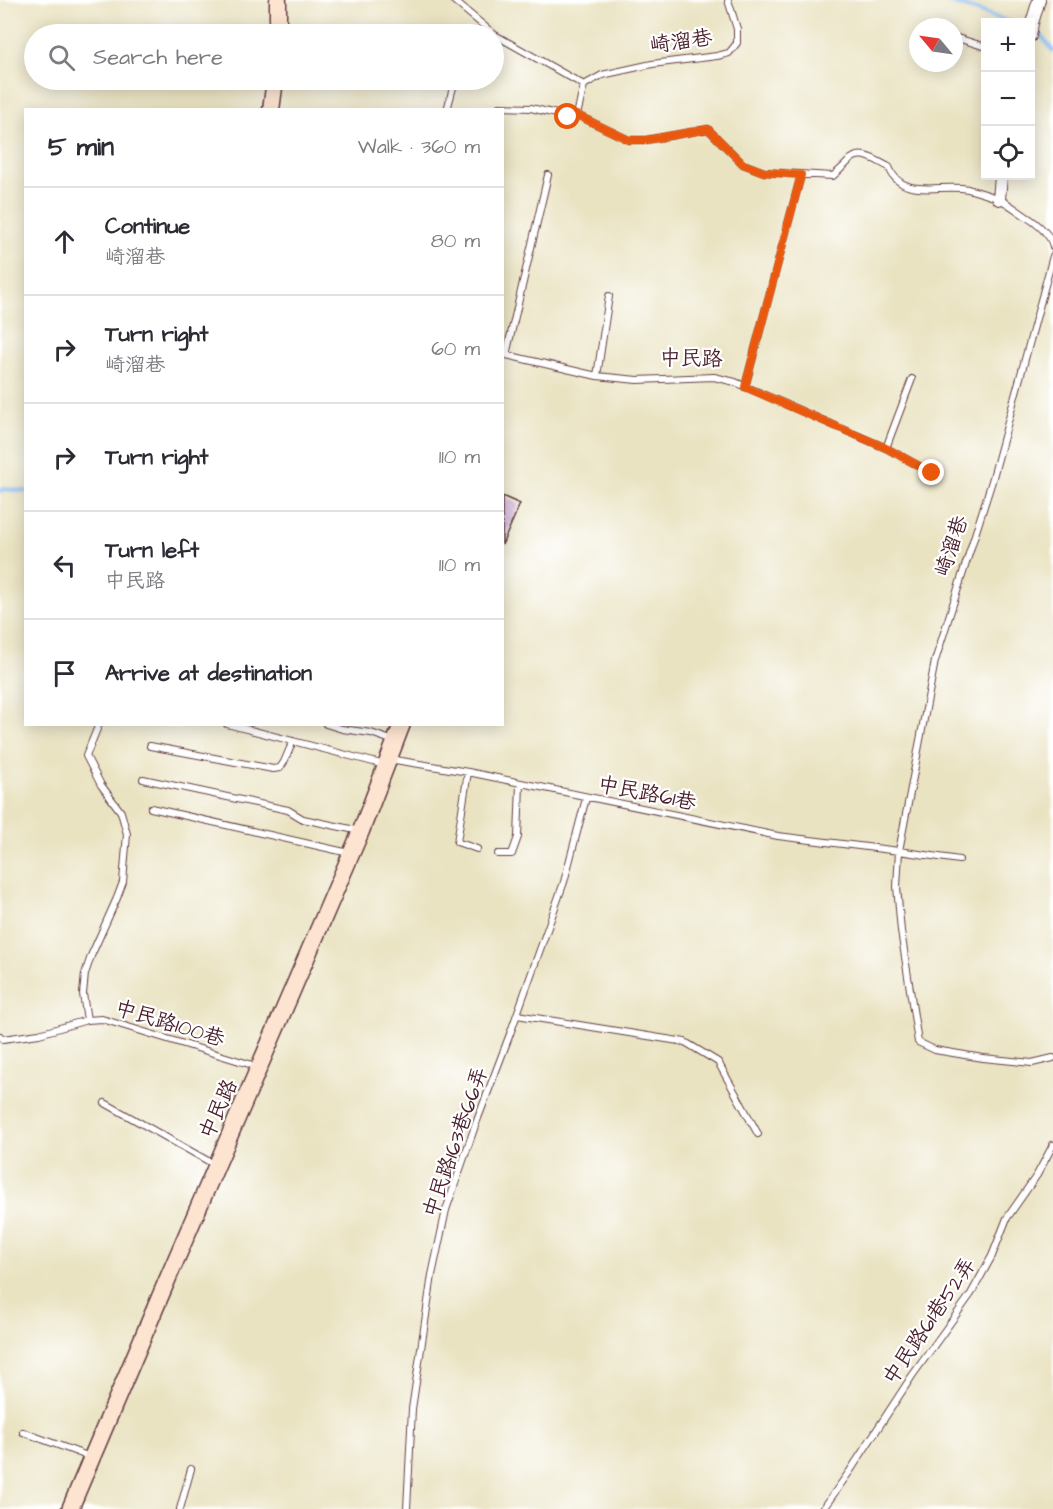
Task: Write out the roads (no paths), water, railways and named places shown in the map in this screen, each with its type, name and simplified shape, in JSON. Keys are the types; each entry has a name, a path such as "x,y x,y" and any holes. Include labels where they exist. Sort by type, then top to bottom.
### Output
{"street":[{"path":"278,0 278,24"},
{"path":"1034,18 1039,0"},
{"path":"270,108 273,90"},
{"path":"999,199 1001,180"},
{"name":"中民路","path":"70,1509 361,831 401,726"}],"lane":[{"path":"453,0 482,24"},
{"name":"崎溜巷","path":"584,85 602,75 652,64 717,57 729,53 737,43 737,29 728,0"},
{"path":"504,40 584,85 577,115"},
{"path":"963,40 981,45"},
{"path":"448,108 452,90"},
{"path":"499,108 531,108 568,117 577,115 629,140 646,140 708,129 743,164 764,172 832,176 849,160 857,155 865,155 888,167 905,186 920,189 964,189 999,199 1042,227 1053,247"},
{"path":"504,355 548,175"},
{"path":"745,387 801,175"},
{"name":"崎溜巷","path":"899,851 935,661 992,482 1053,256"},
{"path":"597,376 609,296"},
{"name":"中民路","path":"504,355 597,376 637,380 699,376 735,382 886,448 932,473"},
{"path":"886,448 912,378"},
{"path":"87,1020 83,994 85,974 123,882 127,834 121,812 100,785 86,756 98,726"},
{"name":"中民路61巷","path":"235,726 381,764 389,759 468,772 778,836 959,860"},
{"path":"332,726 371,733 395,741"},
{"path":"150,746 273,769 280,768 293,741"},
{"path":"468,772 457,842 477,849"},
{"path":"143,779 288,810 303,819 361,831"},
{"path":"498,854 512,854 518,837 520,784"},
{"name":"中民路163巷66弄","path":"407,1509 412,1409 432,1275 450,1199 564,882 586,798"},
{"path":"151,808 351,854"},
{"path":"899,851 897,887 899,909 918,1042 935,1050 983,1058 1032,1063 1053,1058"},
{"path":"517,1015 685,1042 718,1062 758,1134"},
{"name":"中民路100巷","path":"0,1036 3,1039 39,1034 87,1020 102,1019 260,1068"},
{"path":"105,1103 217,1166"},
{"name":"中民路61巷52弄","path":"823,1509 912,1376 971,1294 992,1256 1007,1218 1037,1175 1053,1145"},
{"path":"23,1432 92,1458"},
{"path":"180,1509 191,1469"}],"waterway":[{"path":"942,0 998,18"},
{"path":"1035,32 1041,35 1053,51"},
{"path":"0,491 4,489 24,491"}]}
